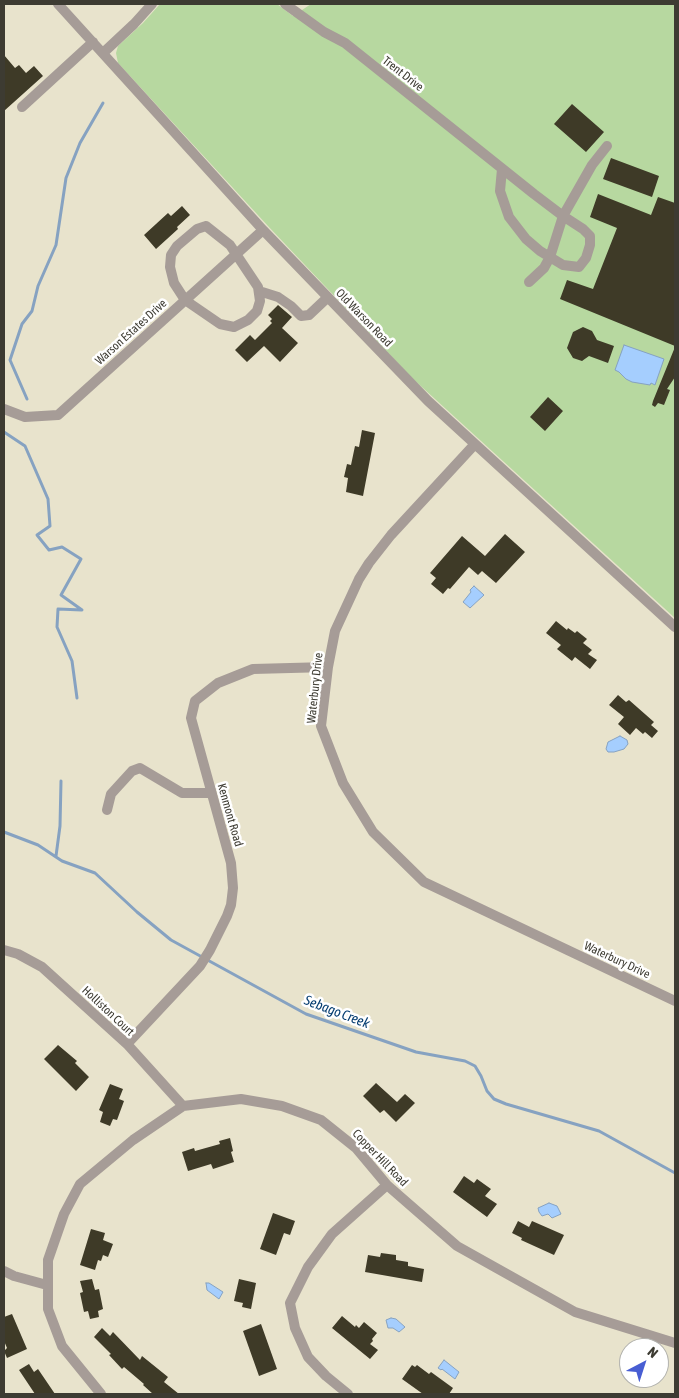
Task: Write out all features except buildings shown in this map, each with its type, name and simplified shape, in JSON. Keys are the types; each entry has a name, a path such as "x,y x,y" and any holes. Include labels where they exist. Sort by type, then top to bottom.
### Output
{"street":[{"name":"Old Warson Road","path":"58,4 263,230 428,401 675,627"},
{"path":"104,53 152,4"},
{"name":"Trent Drive","path":"285,4 324,32 345,44 502,169 590,236 590,245 586,258 579,267 563,265 550,257"},
{"path":"22,107 93,42"},
{"path":"529,282 544,268 550,257 563,216 592,165 607,146"},
{"path":"502,169 500,191 509,217 526,239 550,257"},
{"path":"206,226 230,245 236,253 258,287 260,301 257,310 248,320 234,327 220,324 185,300 174,283 170,268 171,255 176,246 197,229 206,226"},
{"name":"Warson Estates Drive","path":"4,409 25,417 58,415 263,230"},
{"path":"259,291 278,297 301,316 309,315 327,298"},
{"name":"Waterbury Drive","path":"475,444 391,535 369,563 335,631 328,667 321,726 343,783 373,832 424,882 675,1001"},
{"name":"Kenmont Road","path":"127,1044 200,966 227,916 234,888 231,863 191,718 195,701 218,683 253,669 328,667"},
{"path":"107,810 111,794 132,772 140,768 182,793 211,793"},
{"name":"Holliston Court","path":"4,950 18,954 42,967 127,1044 183,1106"},
{"name":"Copper Hill Road","path":"101,1394 62,1346 48,1309 48,1260 64,1214 80,1184 133,1140 183,1106 241,1099 282,1106 321,1120 356,1148 387,1184 456,1246 575,1312 675,1343"},
{"path":"348,1394 326,1376 308,1357 295,1328 290,1304 308,1267 332,1234 387,1184"},
{"path":"4,1271 14,1276 47,1285"}],"green space":[{"path":"160,4 277,4 293,16 311,4 675,4 675,618 412,378 268,226 118,63 116,53 118,46"}],"water":[{"path":"624,345 664,359 655,385 632,382 615,370"},
{"path":"474,586 484,595 470,608 463,602"},
{"path":"620,736 627,740 628,744 624,749 608,752 606,749 608,742"},
{"path":"549,1203 557,1206 561,1214 552,1218 548,1214 542,1216 538,1208"},
{"path":"206,1283 223,1292 219,1299 207,1290"},
{"path":"396,1319 405,1327 399,1332 393,1328 388,1328 386,1320"},
{"path":"444,1360 459,1372 455,1379 438,1368"}],"waterway":[{"path":"27,399 10,360 22,324 32,311 38,286 56,245 66,178 80,143 103,103"},
{"path":"4,432 25,446 48,499 50,526 37,535 49,550 62,547 81,559 61,595 82,610 58,609 57,627 72,661 77,698"},
{"path":"56,856 60,826 61,781"},
{"name":"Sebago Creek","path":"4,832 38,845 62,861 95,873 171,940 306,1014 416,1052 465,1061 475,1066 487,1091 494,1099 599,1131 675,1173"}]}
